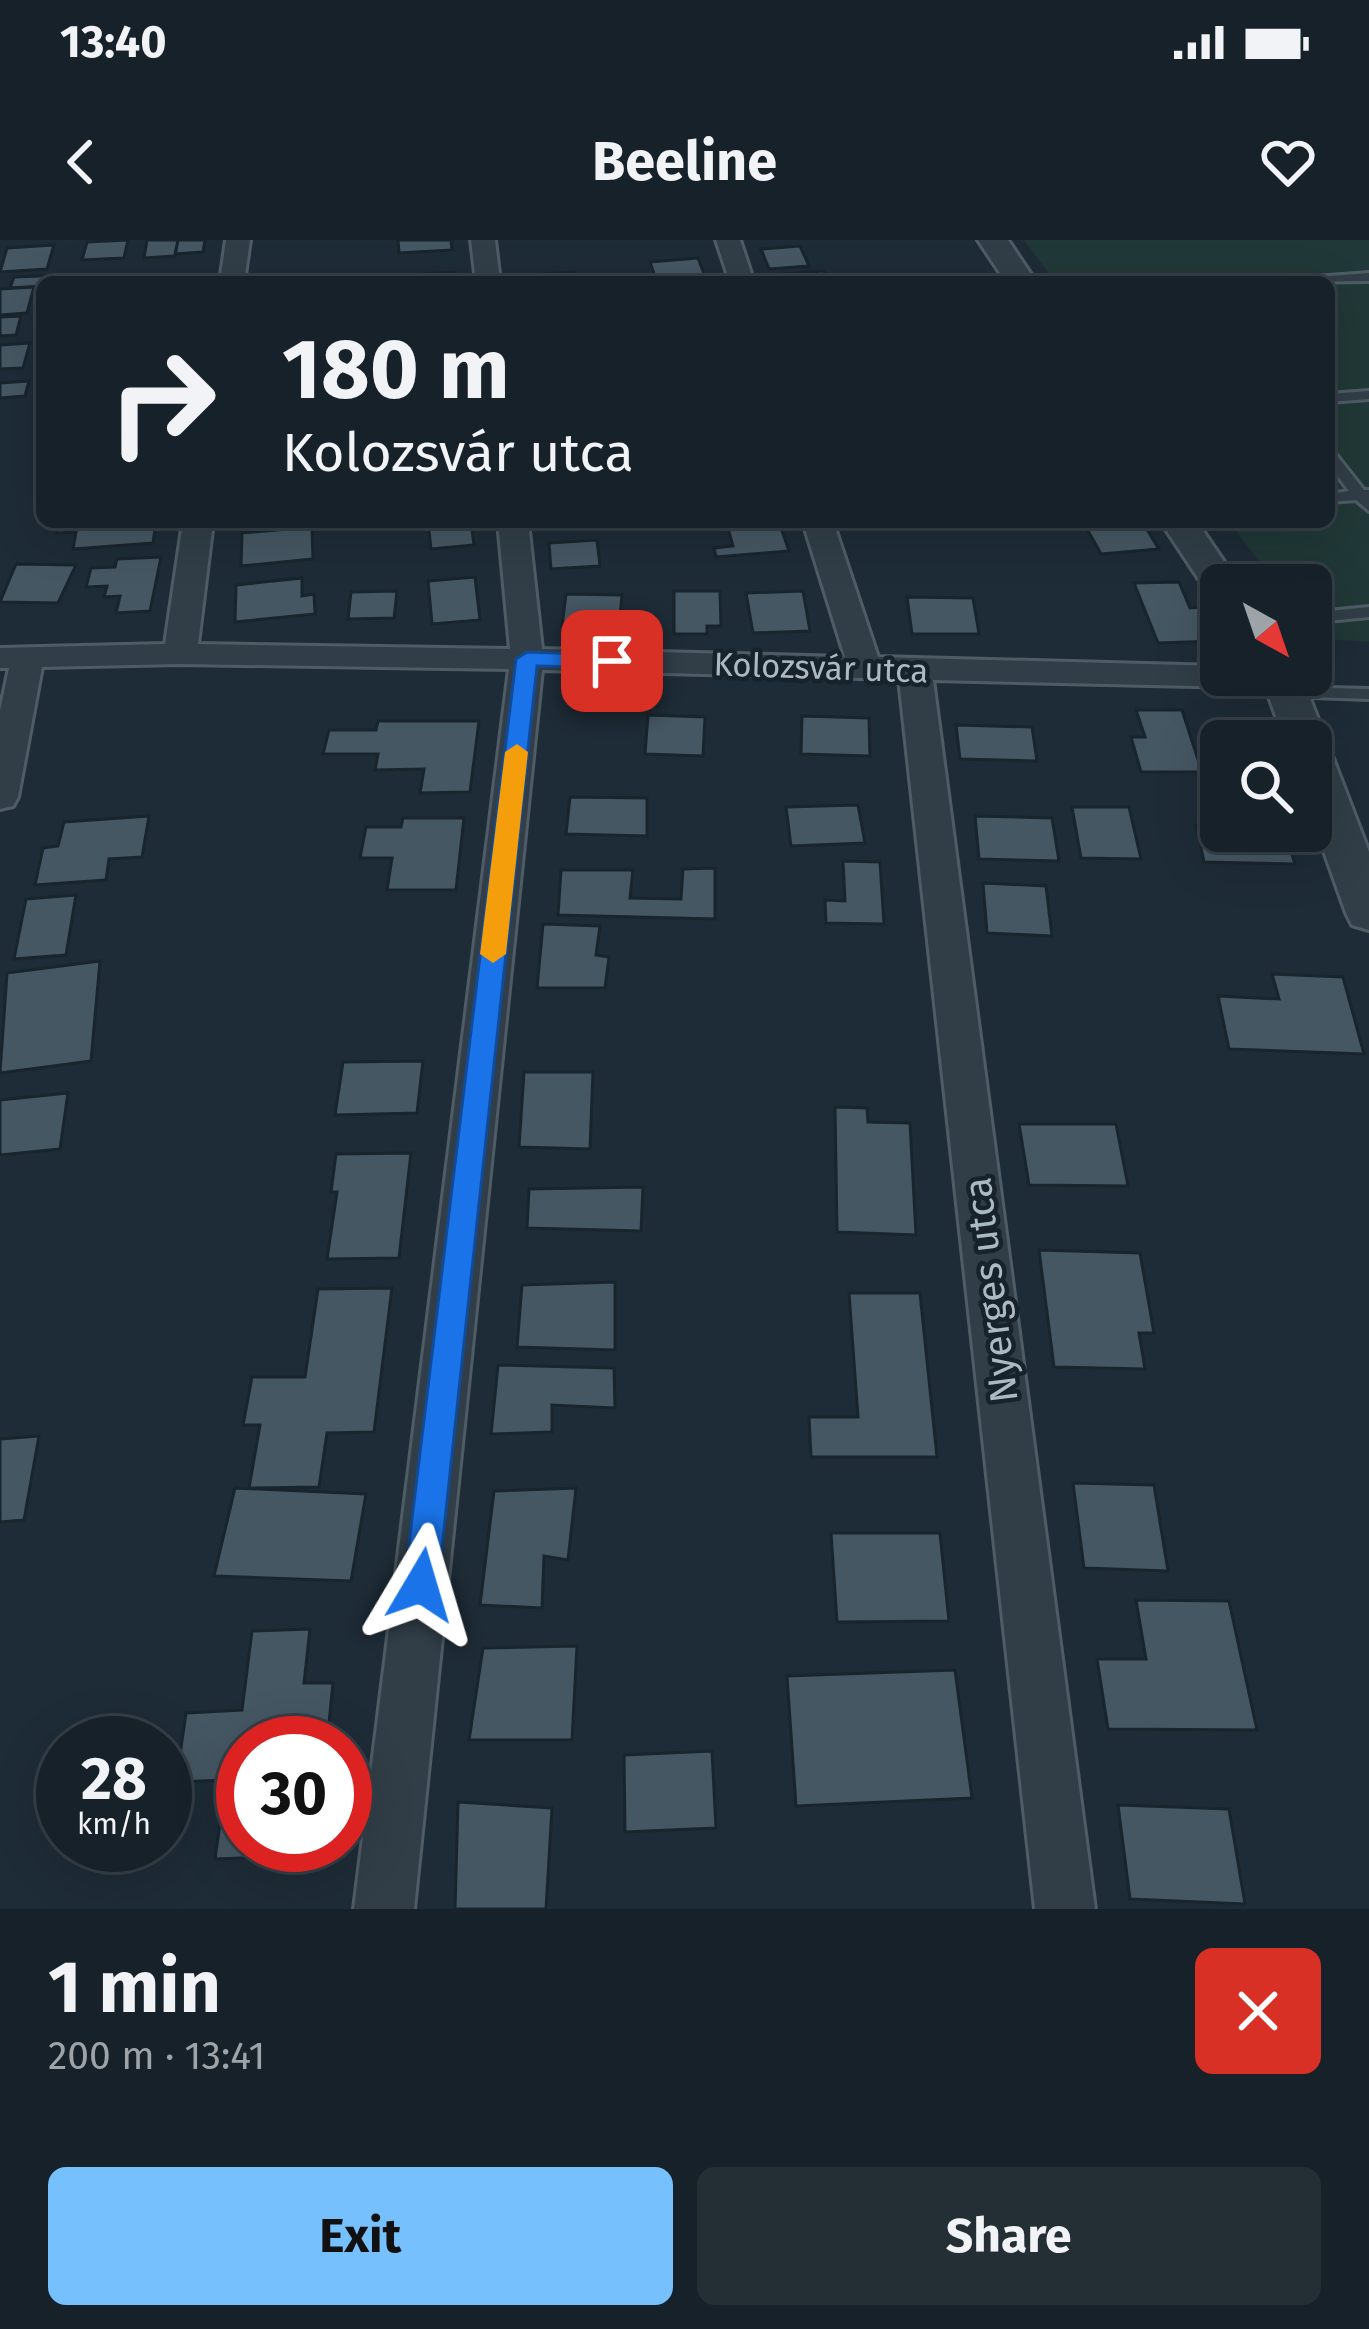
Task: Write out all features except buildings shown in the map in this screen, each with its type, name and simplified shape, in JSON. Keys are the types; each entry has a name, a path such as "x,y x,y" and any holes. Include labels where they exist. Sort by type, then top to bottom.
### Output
{"street":[{"path":"233,276 238,240"},
{"path":"483,240 487,276"},
{"path":"728,240 740,276"},
{"path":"993,240 1017,276"},
{"path":"180,654 197,528"},
{"path":"384,1909 527,659 514,528"},
{"path":"820,528 865,668"},
{"path":"1184,528 1207,564"},
{"name":"Kolozsvár utca","path":"14,657 180,654 527,659 1200,679"},
{"path":"0,796 14,657"},
{"name":"Nyerges utca","path":"915,671 1065,1909"},
{"path":"1332,812 1369,914"}],"lane":[{"path":"1335,280 1369,277"},
{"path":"1335,398 1369,395"},
{"path":"1335,461 1366,499"},
{"path":"1335,498 1366,499"},
{"path":"1332,616 1369,612"},
{"path":"1332,689 1369,694"}],"green space":[{"path":"1024,240 1369,240 1369,642 1332,639 1332,564 1261,564 1234,528 1335,528 1335,276 1051,276"}],"slow traffic":[{"path":"493,954 517,752"}],"route":[{"path":"421,1585 527,659 612,661"}]}
